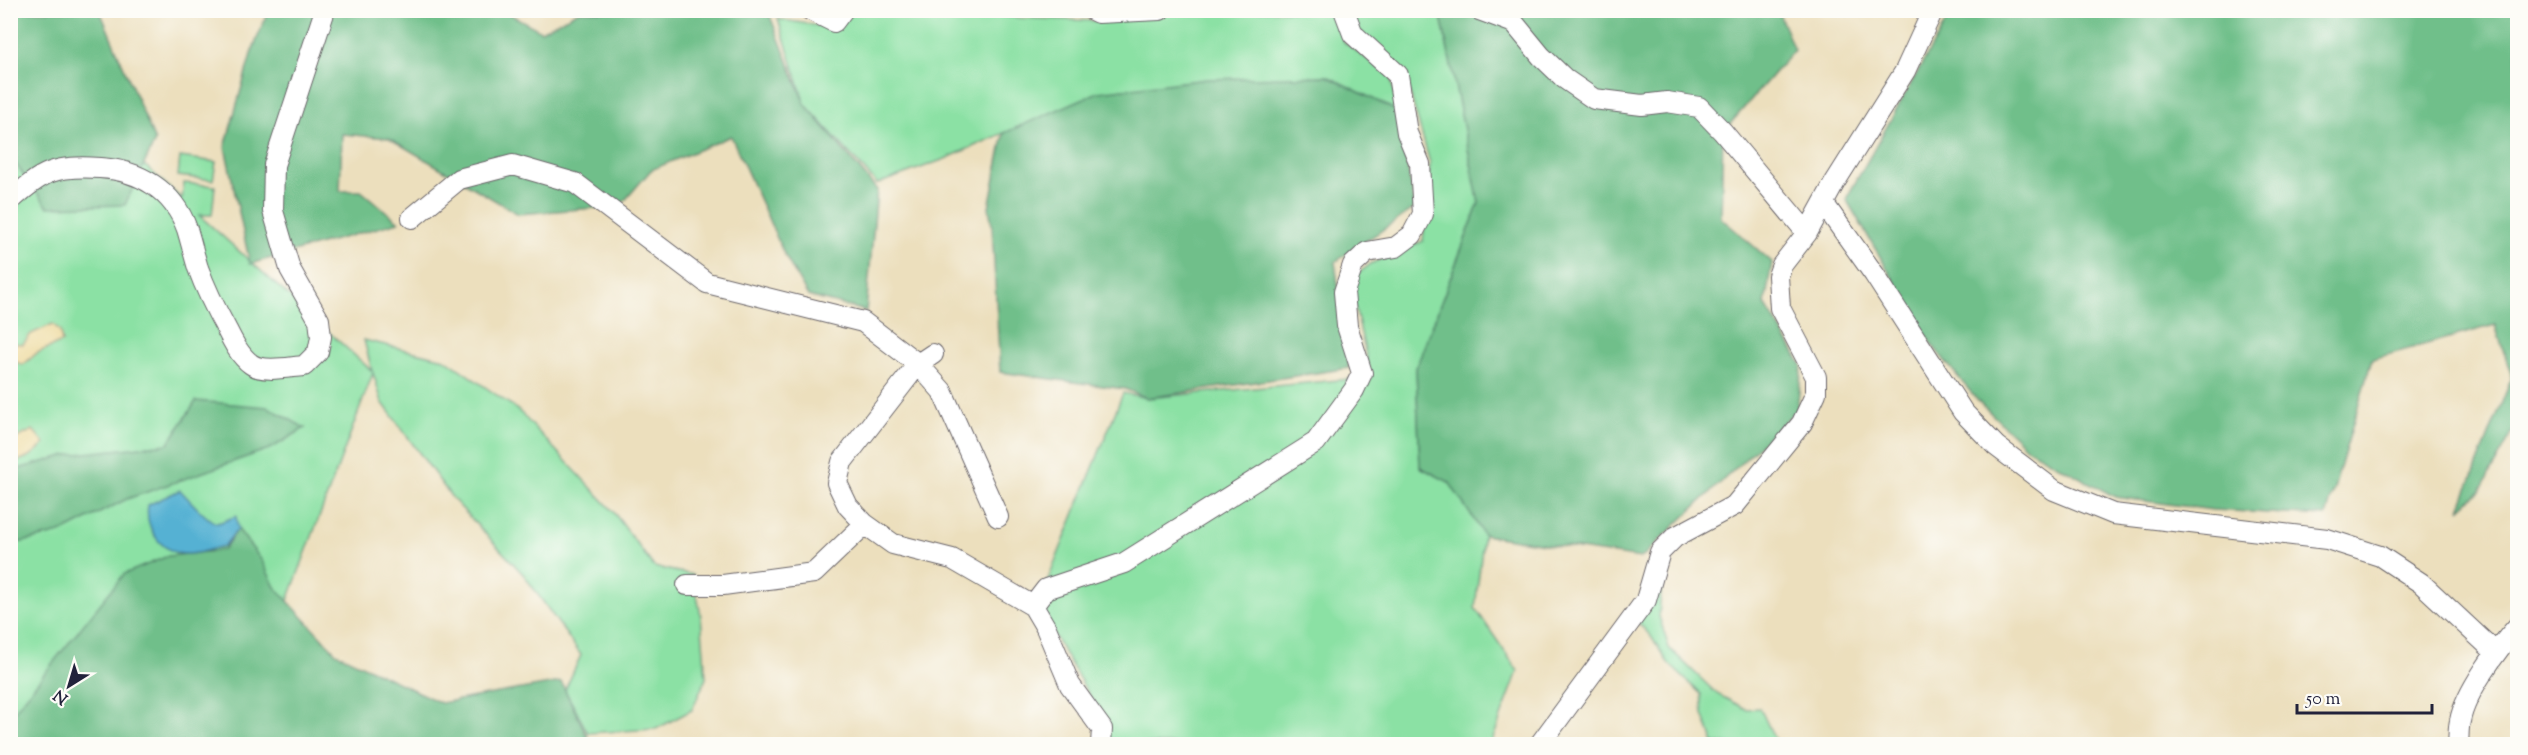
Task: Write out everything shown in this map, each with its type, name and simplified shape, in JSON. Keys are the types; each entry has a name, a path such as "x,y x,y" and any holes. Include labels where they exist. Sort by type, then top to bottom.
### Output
{"street":[{"path":"10,201 40,175 69,166 105,168 144,177 168,195 186,226 198,268 214,308 239,351 251,365 264,368 304,366 318,352 321,337 319,320 290,269 273,211 273,165 325,10"},
{"path":"810,10 834,22 843,10"},
{"path":"1092,10 1098,13 1160,10"},
{"path":"1033,606 1046,589 1124,563 1316,442 1354,390 1362,373 1347,326 1344,292 1353,265 1367,252 1396,247 1412,236 1423,214 1420,164 1407,133 1398,75 1353,34 1344,10"},
{"path":"1479,10 1514,23 1541,56 1565,79 1594,99 1642,105 1667,102 1699,107 1723,132 1807,233"},
{"path":"1542,744 1646,600 1660,552 1675,537 1735,504 1802,423 1816,393 1816,377 1780,308 1778,276 1788,256 1807,233 1835,182 1905,71 1932,10"},
{"path":"412,218 459,179 513,165 575,183 707,283 863,322 926,359 998,517"},
{"path":"1824,204 1874,274 1963,412 1996,446 2054,490 2113,514 2326,539 2380,556 2421,583 2495,652"},
{"path":"926,359 842,462 837,483 849,506 865,524 893,544 952,559 1033,606 1046,627 1070,685 1102,729 1101,744"},
{"path":"687,585 723,585 814,573 865,524"},
{"path":"2458,744 2460,719 2495,652 2517,626"}],"green space":[{"path":"854,10 938,10 1022,18 1100,21 1188,10 1335,11 1344,42 1391,77 1397,111 1327,76 1182,82 1004,133 945,159 877,184 805,104 778,19 838,29"},
{"path":"11,11 100,11 155,141 125,205 48,207 11,158"},
{"path":"268,11 504,11 541,31 579,11 761,11 770,16 805,104 877,190 866,311 808,296 785,256 731,136 651,170 620,206 518,214 389,138 342,134 340,191 361,191 399,222 250,264 225,147 251,54"},
{"path":"1352,11 1440,11 1479,203 1416,368 1420,467 1449,482 1484,531 1475,608 1518,671 1491,744 1106,744 1104,720 1037,607 1123,393 1147,398 1371,377 1355,307 1352,278 1372,263 1423,241 1430,163 1404,72 1357,32"},
{"path":"1440,11 1778,11 1794,50 1723,132 1721,218 1772,262 1765,304 1802,365 1797,410 1641,558 1484,535 1449,482 1420,467 1416,368 1479,203"},
{"path":"1952,11 2517,11 2517,425 2480,491 2460,509 2512,377 2495,325 2372,359 2326,516 2213,510 2115,497 2028,449 1978,401 1932,345 1846,199"},
{"path":"10,35 99,124 182,199 184,183 215,186 212,215 199,215 372,371 364,340 445,359 518,410 612,510 654,567 693,575 701,616 706,678 692,710 656,729 588,733 565,690 581,655 524,575 453,499 382,402 373,373 280,622 11,744"},
{"path":"1327,76 1397,111 1415,208 1335,262 1349,368 1147,398 1125,389 1000,372 989,207 1004,133 1098,92 1207,79"},
{"path":"180,157 216,162 213,180 178,176"},
{"path":"196,401 268,407 305,428 272,448 127,499 60,533 22,542 11,542 11,471 67,455 168,444"},
{"path":"238,529 262,561 275,587 336,653 441,703 561,682 591,744 11,744 11,715 124,574 168,556 223,550"},
{"path":"1662,583 1659,616 1669,648 1717,694 1746,709 1760,708 1777,744 1714,744 1703,714 1701,694 1669,664 1650,635 1638,623"}],"sand":[{"path":"53,324 60,331 62,342 37,353 23,365 11,360 11,343 23,344 31,334"},
{"path":"33,430 45,444 30,456 11,464 11,441"}],"water":[{"path":"180,490 213,522 217,523 236,516 238,529 224,546 183,554 170,550 158,540 148,520 148,505"}]}
